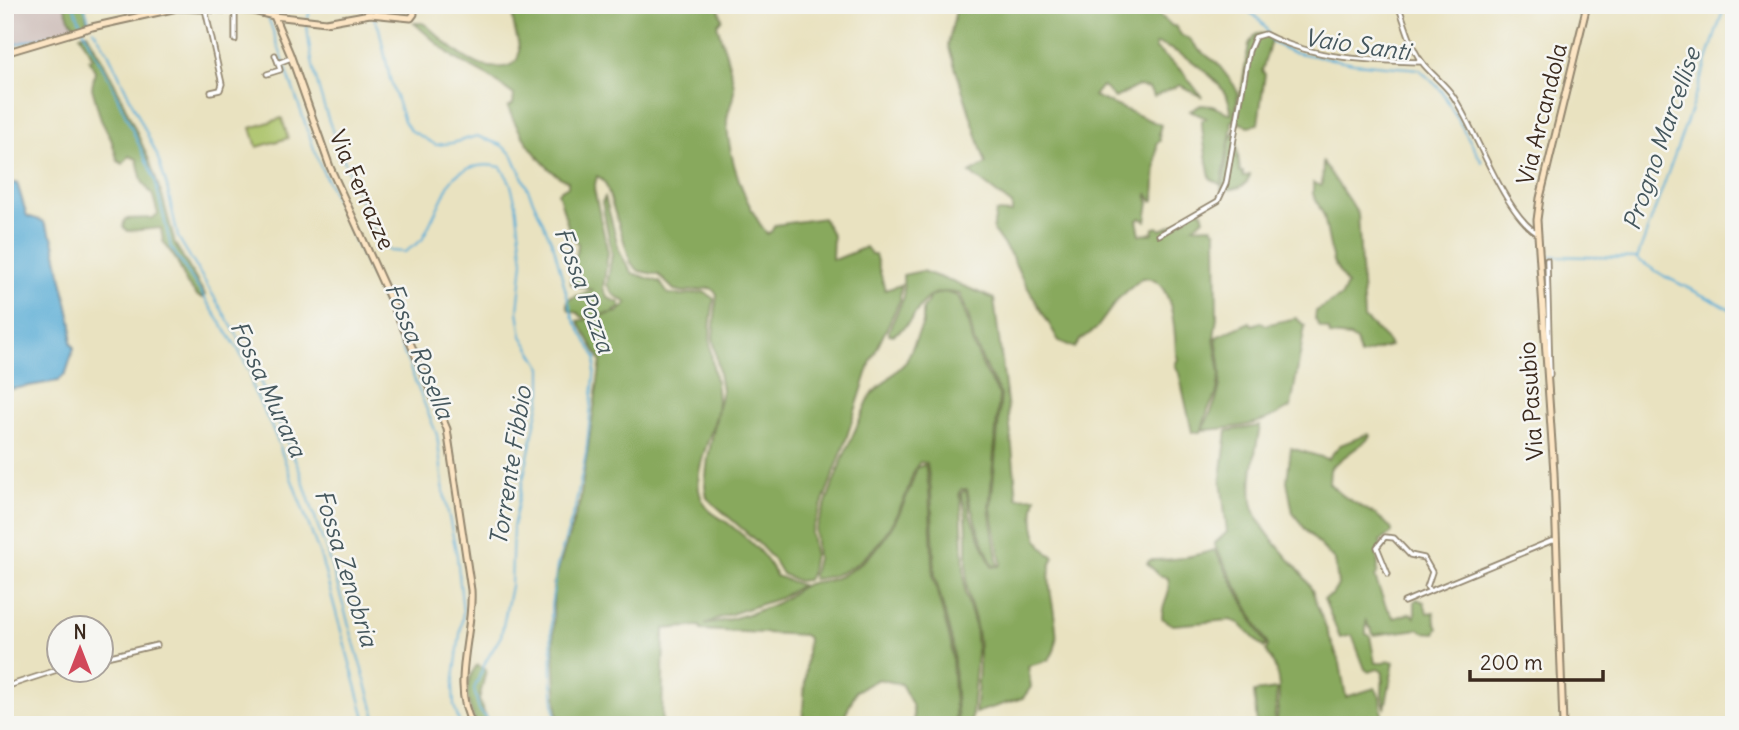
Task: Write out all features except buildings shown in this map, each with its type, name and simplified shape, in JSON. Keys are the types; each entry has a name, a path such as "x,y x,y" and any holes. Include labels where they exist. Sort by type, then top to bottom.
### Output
{"street":[{"path":"5,53 160,10 253,8 273,15 326,22 372,14 411,19 414,14 413,5"},
{"name":"Via Arcandola","path":"1398,5 1415,52 1455,99 1513,206 1530,228 1538,233"},
{"name":"Via Arcandola","path":"1539,260 1540,198 1587,5"},
{"path":"205,9 222,84 220,90 211,92"},
{"path":"235,10 235,40"},
{"name":"Via Ferrazze","path":"273,15 284,61 447,429 471,590 472,614 464,693 465,708 473,725"},
{"path":"1159,235 1218,201 1226,184 1249,51 1255,37 1265,34 1291,47 1371,61 1422,62"},
{"path":"267,74 280,70 284,61 275,55"},
{"name":"Via Pasubio","path":"1539,260 1549,402 1563,725"},
{"path":"1547,260 1550,316 1549,402"},
{"path":"1388,574 1377,547 1382,539 1391,537 1410,555 1424,558 1432,572 1427,587 1433,590"},
{"path":"1404,602 1555,541"},
{"path":"116,655 157,645"},
{"path":"5,687 46,674"}],"shaded area":[{"path":"5,5 64,5 76,28 5,49"}],"green space":[{"path":"64,5 85,5 88,24 76,28"},
{"path":"515,5 718,5 722,19 717,25 734,87 727,119 728,138 745,196 759,222 767,234 775,225 823,218 833,236 832,259 866,247 871,254 875,254 885,290 901,285 900,300 871,361 843,449 811,533 814,553 807,580 798,581 782,574 773,559 756,541 707,498 705,486 708,457 722,390 713,338 717,294 711,288 684,292 674,290 659,275 639,271 631,263 606,185 597,176 594,189 608,253 603,288 608,298 620,303 620,307 612,313 582,317 569,310 569,299 592,290 571,284 578,243 571,237 558,192 568,186 568,181 550,169 524,138 508,107 513,104 514,95 488,76 454,58 414,23 426,25 470,61 492,67 510,66 519,53 513,19"},
{"path":"954,5 1149,5 1175,26 1182,36 1190,39 1199,50 1217,63 1234,85 1238,93 1221,185 1210,178 1202,125 1202,120 1206,118 1190,111 1201,105 1212,106 1231,114 1229,103 1224,91 1192,61 1168,48 1155,45 1156,49 1182,71 1202,97 1180,85 1154,96 1149,88 1138,86 1115,98 1102,86 1094,96 1161,125 1160,141 1157,143 1154,200 1152,201 1147,193 1149,203 1146,221 1141,218 1137,220 1140,235 1153,233 1154,228 1161,230 1184,220 1196,209 1202,211 1204,219 1192,227 1211,226 1216,232 1217,317 1214,338 1220,374 1216,395 1201,432 1192,432 1175,365 1178,359 1171,307 1161,286 1153,280 1142,278 1118,299 1096,329 1080,340 1075,348 1059,341 1012,257 993,230 996,212 1012,213 1012,205 970,173 986,164 948,45 956,10"},
{"path":"87,33 114,82 149,160 175,244 205,295 203,298 197,296 187,284 177,261 163,241 161,228 128,231 123,227 125,219 153,218 158,214 153,196 142,181 137,159 129,156 123,164 118,161 101,120 92,88 95,71 89,60 93,58 80,35"},
{"path":"1260,33 1272,37 1262,71 1265,74 1258,124 1249,126 1236,122 1249,44 1255,35"},
{"path":"282,118 288,138 257,147 251,128"},
{"path":"1235,131 1240,172 1243,172 1243,177 1250,175 1246,183 1239,187 1221,189 1229,144"},
{"path":"1323,162 1358,214 1364,318 1390,346 1360,355 1356,341 1350,337 1330,335 1329,330 1320,327 1315,319 1316,311 1342,296 1347,285 1333,262 1324,216 1313,194 1313,183 1322,186"},
{"path":"605,197 620,253 632,273 660,282 668,294 704,292 714,299 710,345 718,403 699,474 701,498 710,511 756,547 776,576 801,585 780,598 705,625 760,610 813,582 833,579 866,559 897,517 917,468 925,464 929,490 933,577 951,644 956,725 915,725 912,704 901,684 878,679 856,691 846,713 844,725 802,725 808,638 804,635 701,630 700,626 664,629 662,725 558,725 553,586 580,501 601,361 578,321 618,312 627,303 614,295 607,285 612,254 602,202"},
{"path":"922,271 994,299 1017,498 1036,497 1033,514 1035,531 1042,546 1054,557 1049,581 1056,624 1055,649 1049,659 1028,666 1031,687 1023,698 975,713 979,646 967,588 967,526 961,495 966,491 970,515 992,567 999,566 1001,563 991,508 1001,395 974,341 960,294 935,294 922,304 903,328 893,335 889,334 904,297 903,275"},
{"path":"944,292 958,296 967,318 972,342 999,395 989,508 998,565 993,566 985,547 967,489 961,489 959,495 965,593 975,626 977,652 971,725 958,725 953,644 935,576 931,489 927,463 920,462 917,466 898,512 870,552 844,571 829,577 812,579 817,558 815,532 870,396 906,362 923,323 923,309 931,296"},
{"path":"1296,318 1305,326 1291,407 1270,418 1249,424 1203,430 1220,387 1216,337 1250,322 1252,325 1261,322 1265,325"},
{"path":"1260,426 1251,483 1252,502 1257,517 1312,590 1340,663 1346,697 1375,688 1380,697 1383,725 1276,725 1279,686 1275,668 1266,651 1268,645 1214,544 1227,532 1221,479 1227,431"},
{"path":"1370,435 1367,440 1332,466 1329,483 1344,496 1378,516 1392,530 1392,533 1380,541 1375,578 1385,604 1394,618 1411,613 1415,617 1417,599 1424,602 1427,613 1434,612 1438,628 1435,633 1419,629 1374,635 1366,621 1366,634 1370,636 1375,663 1388,660 1394,662 1385,709 1382,694 1383,672 1378,669 1369,672 1365,669 1352,635 1340,638 1324,599 1332,595 1338,585 1335,561 1293,513 1287,481 1291,448 1328,459 1340,445"},
{"path":"1215,550 1266,645 1264,648 1239,623 1230,620 1173,625 1162,618 1169,590 1168,578 1159,575 1147,563 1150,560 1175,559"},
{"path":"477,665 486,670 479,700 489,725 477,725 469,702 469,680"},
{"path":"1277,689 1274,725 1257,725 1254,692"}],"water":[{"path":"17,183 27,216 43,221 53,239 72,325 71,343 74,348 66,373 58,381 5,390 5,184"}],"waterway":[{"name":"Fossa Murara","path":"73,5 155,180 171,247 238,349 250,373 253,389 274,432 321,558 367,725"},
{"name":"Fossa Zenobria","path":"84,5 90,24"},
{"name":"Torrente Fibbio","path":"308,18 311,5"},
{"name":"Fossa Pozza","path":"366,5 371,13"},
{"name":"Vaio Santi","path":"1239,5 1260,20 1268,33"},
{"name":"Progno Marcellise","path":"1725,5 1637,259 1664,276 1734,311"},
{"name":"Fossa Rosella","path":"268,17 319,163 382,299 437,435 444,493 457,556 463,612 453,686 454,705 460,725"},
{"name":"Fossa Pozza","path":"374,18 379,28 390,79 404,121 410,130 436,145 477,136 501,145 512,154 554,247 573,318 596,358 586,453 575,508 557,566 551,606 552,682 556,725"},
{"name":"Torrente Fibbio","path":"307,23 316,78 334,134 378,240 390,251 405,252 422,240 450,182 466,169 487,165 501,167 510,182 516,204 523,261 518,311 522,336 542,368 542,391 513,527 511,586 501,636 474,689 479,710 492,725"},
{"path":"5,47 82,27"},
{"name":"Fossa Zenobria","path":"93,29 108,52 157,155 178,237 237,335 299,469 337,584 378,725"},
{"name":"Vaio Santi","path":"1270,38 1273,43 1292,52 1354,63 1419,69 1441,90 1482,162"},
{"name":"Vaio Santi","path":"1550,256 1636,258"}]}
